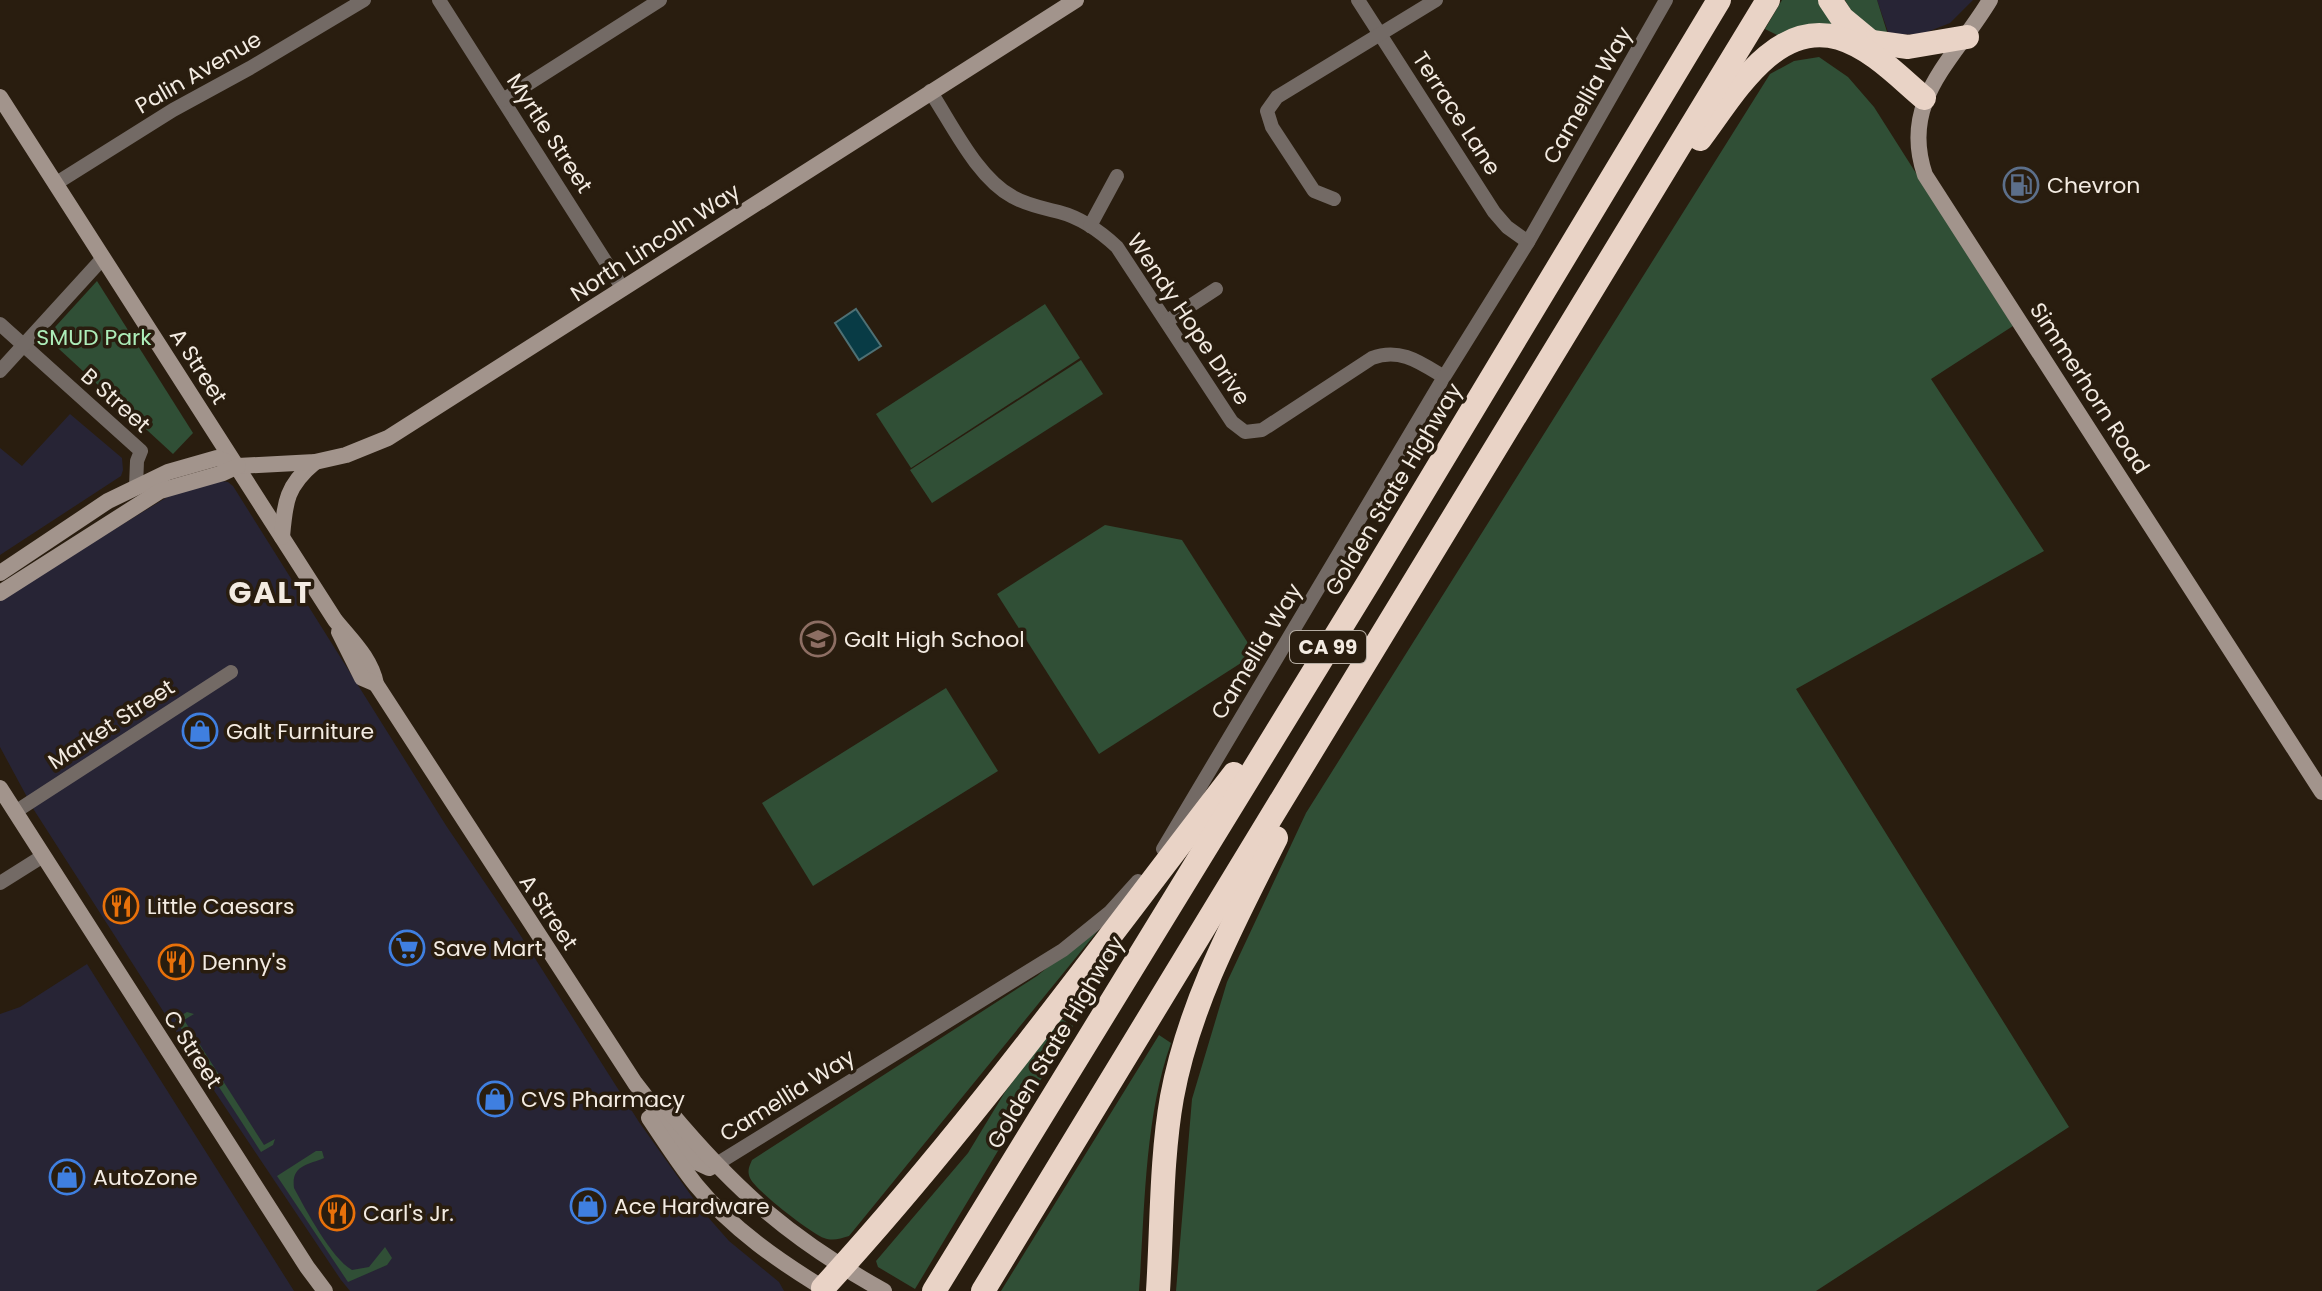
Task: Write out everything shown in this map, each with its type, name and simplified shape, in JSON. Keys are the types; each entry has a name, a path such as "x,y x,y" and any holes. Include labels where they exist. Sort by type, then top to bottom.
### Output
{"highway":[{"path":"1621,159 1702,0"},
{"name":"Golden State Highway","path":"934,1291 1312,674 1719,0"},
{"name":"CA 99","path":"983,1291 1768,0"},
{"path":"1830,0 1842,18 1928,91"},
{"path":"1621,243 1748,76 1769,54 1784,46 1803,39 1824,36 1840,38 1928,91"},
{"path":"1872,42 1908,47 1967,37"},
{"path":"1158,1291 1172,1099 1195,1015 1236,915 1366,662"},
{"path":"824,1290 973,1112 1312,674"}],"main road":[{"name":"North Lincoln Way","path":"238,466 315,462 346,455 388,438 1076,0"},
{"name":"Simmerhorn Road","path":"1990,0 1928,91 1918,128 1917,146 1928,180 2051,366 2322,792"},
{"name":"A Street","path":"0,97 335,620 360,650 373,671 376,684 635,1083 648,1118 697,1186 752,1240 824,1290"},
{"path":"0,573 90,513 168,472 217,458 238,466"},
{"path":"282,537 287,497 300,475 315,462"},
{"path":"0,593 160,491 238,466"},
{"name":"C Street","path":"0,788 325,1291"},
{"name":"A Street","path":"635,1083 665,1106 715,1165 774,1220 842,1268 879,1288"}],"street":[{"name":"Palin Avenue","path":"55,184 173,110 364,0"},
{"name":"Myrtle Street","path":"439,0 623,289"},
{"path":"503,100 660,0"},
{"name":"Terrace Lane","path":"1358,0 1494,212 1507,227 1528,242"},
{"path":"1334,199 1314,191 1272,127 1267,111 1277,97 1436,0"},
{"name":"Camellia Way","path":"715,1165 1063,950 1110,912 1133,888 1174,833 1444,377 1528,242 1666,0"},
{"name":"Wendy Hope Drive","path":"930,91 982,172 996,186 1025,203 1062,213 1090,226 1117,247 1232,422 1245,432 1262,430 1383,354 1409,356 1444,377"},
{"path":"1090,226 1117,176"},
{"path":"0,371 103,258"},
{"path":"1167,321 1216,289"},
{"name":"B Street","path":"0,324 141,451 137,461 136,487"},
{"name":"Market Street","path":"15,812 231,672"},
{"path":"0,883 43,856"}],"shaded area":[{"path":"1877,0 1973,0 1950,23 1922,34 1889,35"},
{"path":"70,414 122,458 121,476 0,555 0,448 22,466"},
{"path":"216,480 233,486 447,827 517,930 639,1122 700,1208 729,1241 779,1282 784,1291 350,1291 341,1280 215,1092 34,810 0,747 0,599 177,491"},
{"path":"87,964 294,1291 0,1291 0,1014 20,1007"}],"green space":[{"path":"1782,0 1821,0 1841,28 1783,38 1765,29"},
{"path":"1845,0 1877,0 1888,35 1862,24"},
{"path":"1819,57 1848,77 1874,107 2013,326 1931,379 2044,551 1796,689 2069,1127 1816,1291 1176,1291 1192,1099 1227,982 1306,813 1770,74 1794,61"},
{"name":"SMUD Park","path":"97,281 193,433 173,454 46,337"},
{"path":"1045,304 1080,358 911,468 876,414"},
{"path":"1081,360 1103,394 932,503 910,470"},
{"path":"1105,525 1182,540 1255,654 1099,754 997,594"},
{"path":"946,688 998,771 813,886 762,803"},
{"path":"1109,917 849,1236 824,1238 784,1211 754,1184 749,1173 752,1160 1037,976"},
{"path":"187,1012 194,1014 184,1020 264,1145 275,1139 273,1145 261,1152 175,1019"},
{"path":"1060,1018 1073,1026 915,1289 878,1267 876,1261 968,1153 1005,1092"},
{"path":"1159,1035 1171,1043 1155,1103 1151,1134 1139,1291 1001,1291"},
{"path":"316,1151 322,1151 324,1158 298,1170 294,1188 328,1245 352,1270 369,1267 385,1247 392,1258 387,1265 348,1282 277,1176"}],"water":[{"path":"856,309 881,346 859,360 835,323"}],"place":[{"name":"Chevron","path":"2021,185"},
{"name":"Galt High School","path":"818,639"},
{"name":"Galt Furniture","path":"200,731"},
{"name":"Little Caesars","path":"121,906"},
{"name":"Save Mart","path":"407,948"},
{"name":"Denny's","path":"176,962"},
{"name":"CVS Pharmacy","path":"495,1099"},
{"name":"AutoZone","path":"67,1177"},
{"name":"Ace Hardware","path":"588,1206"},
{"name":"Carl's Jr.","path":"337,1213"}],"district":[{"name":"GALT","path":"271,593"}]}
